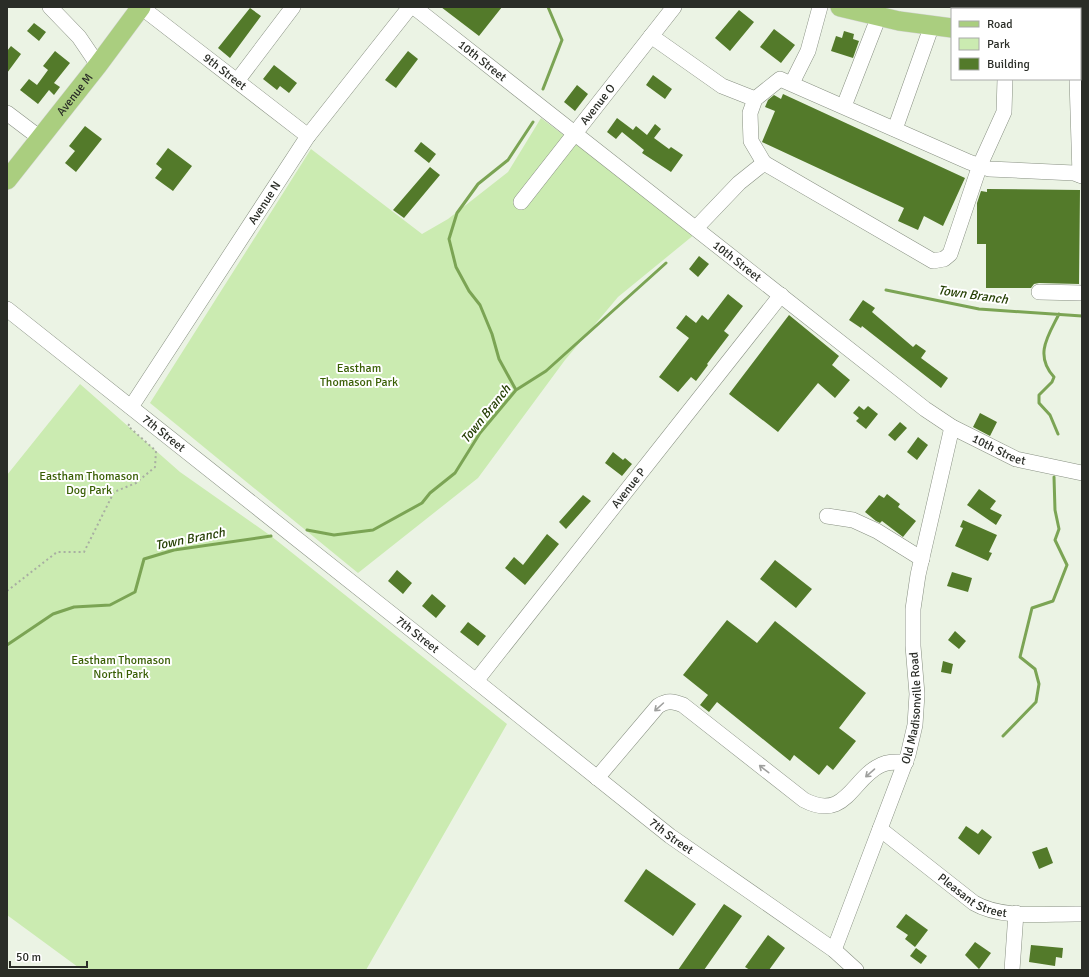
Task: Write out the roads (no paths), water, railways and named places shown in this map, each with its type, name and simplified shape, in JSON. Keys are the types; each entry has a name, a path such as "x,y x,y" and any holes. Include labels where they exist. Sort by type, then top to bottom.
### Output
{"main road":[{"name":"Avenue M","path":"7,180 98,65 141,7"},
{"path":"840,7 899,21 951,28"}],"street":[{"path":"50,7 79,37 98,65"},
{"name":"9th Street","path":"141,7 308,136"},
{"path":"237,81 293,7"},
{"name":"Avenue N","path":"135,410 308,136 410,7"},
{"name":"10th Street","path":"414,7 919,404 952,427 1016,459 1082,473"},
{"name":"Avenue O","path":"520,202 576,134 674,7"},
{"path":"792,83 808,51 820,7"},
{"path":"844,106 879,16"},
{"path":"895,129 932,25"},
{"path":"651,36 722,86 755,99"},
{"path":"1005,80 1004,112 980,165 950,254 944,259 933,261 764,163 751,141 750,113 755,99 780,79 969,162 980,165 988,169 1074,173 1081,175 1077,80"},
{"path":"7,113 40,138"},
{"path":"696,228 739,183 764,163"},
{"path":"1039,292 1082,293"},
{"name":"Avenue P","path":"476,681 782,295"},
{"name":"7th Street","path":"7,309 670,836 834,950"},
{"name":"Old Madisonville Road","path":"834,950 906,762 915,725 917,694 913,646 913,609 922,559 952,427"},
{"path":"827,516 853,520 877,531 922,559"},
{"path":"597,778 658,706 664,702 674,701 683,704 804,800 812,804 825,805 844,800 868,774 880,765 888,762 906,762"},
{"name":"Pleasant Street","path":"880,829 974,903 984,909 996,912 1082,914"},
{"path":"1012,970 1016,913"},
{"path":"834,950 856,970"}],"waterway":[{"path":"543,89 562,40 548,7"},
{"path":"516,390 499,359 492,334 480,305 469,291 456,267 449,239 457,213 478,184 508,160 533,122"},
{"name":"Town Branch","path":"307,530 334,535 373,530 422,503 430,493 455,473 480,433 516,390 546,371 666,263"},
{"name":"Town Branch","path":"886,290 979,309 1082,316"},
{"path":"1058,434 1050,415 1039,403 1039,395 1052,382 1054,377 1048,369 1044,353 1047,338 1059,314"},
{"path":"1003,736 1036,702 1039,684 1035,669 1020,657 1032,608 1053,601 1067,565 1055,540 1059,529 1055,510 1054,477"},
{"name":"Town Branch","path":"7,645 53,614 74,607 110,605 135,592 144,559 174,550 271,536"}],"park label":[{"name":"Eastham Thomason Park","path":"359,375"},
{"name":"Eastham Thomason Dog Park","path":"89,483"},
{"name":"Eastham Thomason North Park","path":"121,667"}]}
